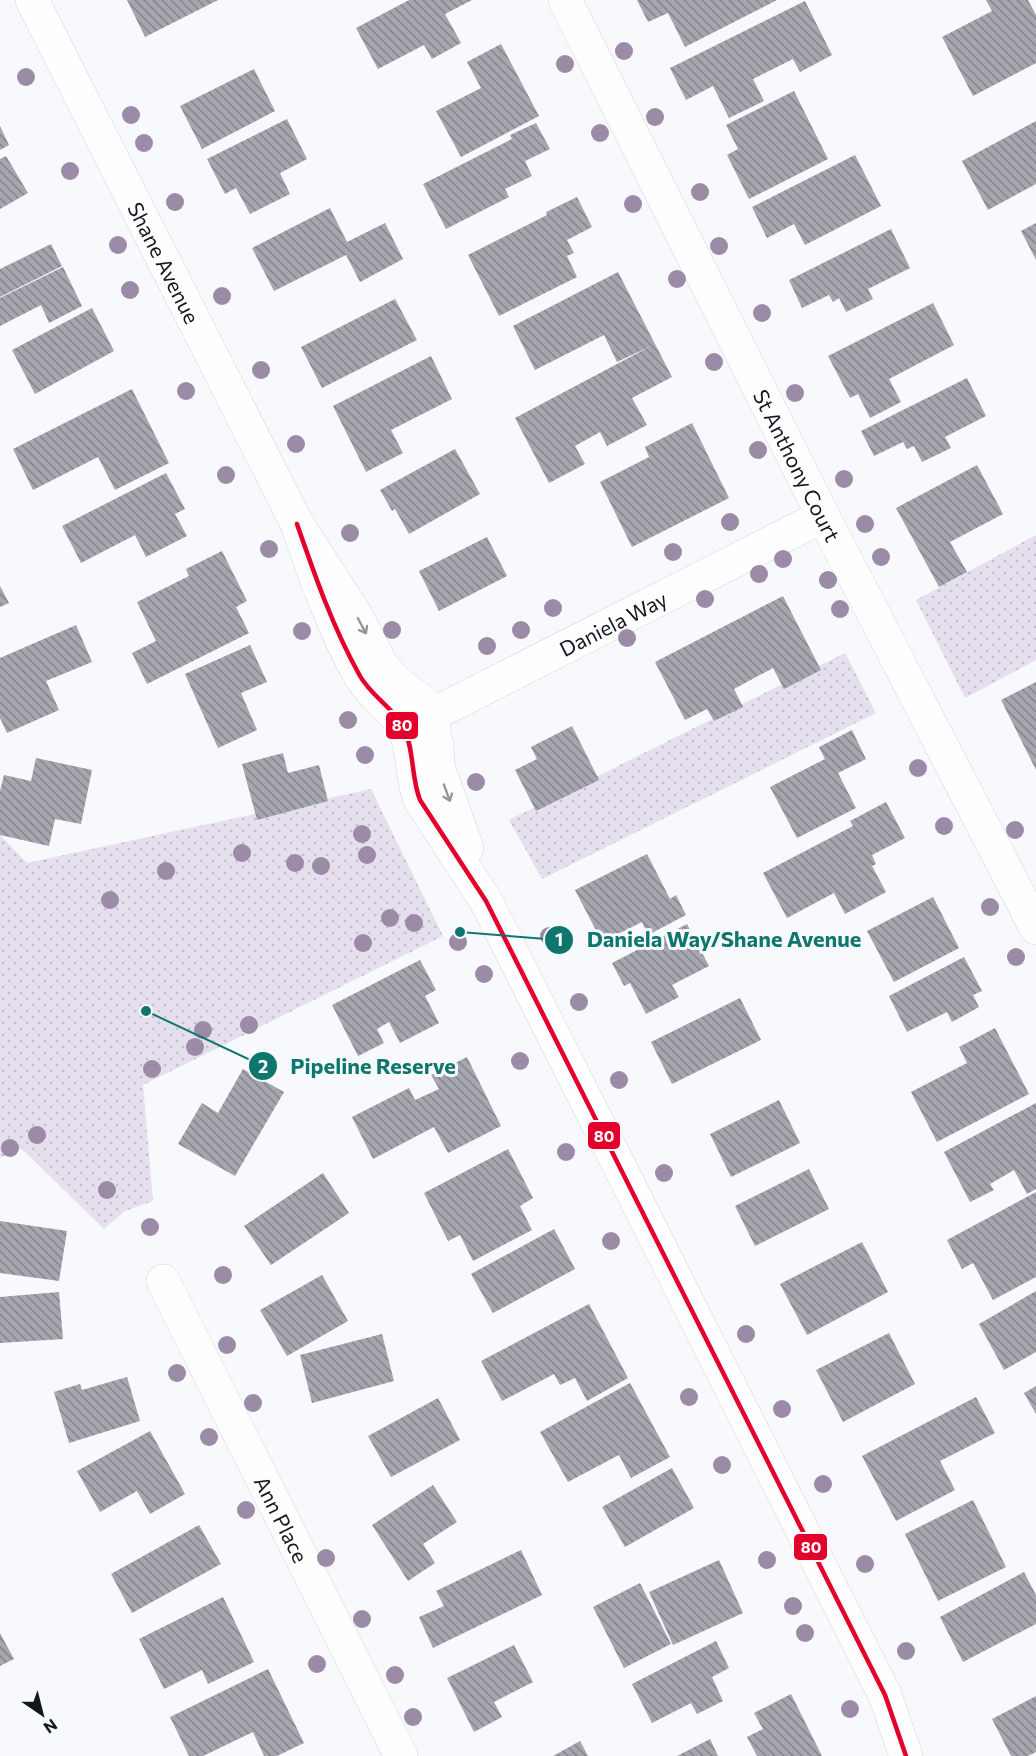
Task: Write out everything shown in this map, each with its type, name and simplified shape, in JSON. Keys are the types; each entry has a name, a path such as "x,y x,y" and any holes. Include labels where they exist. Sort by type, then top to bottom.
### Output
{"street":[{"name":"Shane Avenue","path":"32,0 297,524 333,625 352,661 374,696 395,715 417,722 410,744 413,782 420,800 486,901 885,1695 906,1756"},
{"name":"St Anthony Court","path":"565,0 822,516 1036,928"},
{"name":"Daniela Way","path":"417,722 822,516"},
{"name":"Ann Place","path":"163,1281 401,1756"},
{"name":"Shane Avenue","path":"885,1695 930,1756"}],"shaded area":[{"path":"1036,535 1036,660 965,698 916,600"},
{"path":"845,653 876,713 542,879 509,820"},
{"path":"371,789 443,936 143,1085 153,1201 125,1211 104,1229 21,1148 0,1158 0,835 27,863"}],"building":[{"path":"127,0 218,0 145,37"},
{"path":"409,0 472,0 445,14 461,43 432,59 424,45 378,69 356,28"},
{"path":"637,0 777,0 685,47 668,13 648,22"},
{"path":"986,0 1028,0 1036,15 1036,63 973,96 942,37 992,11"},
{"path":"805,1 832,55 800,72 793,59 753,79 764,101 729,118 713,86 686,100 670,68"},
{"path":"501,44 539,116 461,157 436,111 481,88 467,62"},
{"path":"254,69 275,111 202,149 180,106"},
{"path":"794,91 828,159 749,199 727,155 738,149 726,125"},
{"path":"287,119 307,159 280,173 290,194 250,214 236,188 225,194 207,159"},
{"path":"1036,121 1036,184 988,210 962,161"},
{"path":"536,123 550,149 525,161 532,176 505,189 509,197 446,229 423,184 512,139 510,135"},
{"path":"0,126 9,145 0,150"},
{"path":"855,155 881,206 805,245 794,224 767,238 752,207"},
{"path":"6,156 28,193 0,209 0,159"},
{"path":"577,197 592,227 567,240 574,253 567,256 577,277 499,316 468,255"},
{"path":"330,208 347,242 385,223 403,259 360,282 346,255 274,291 252,248"},
{"path":"1036,223 1036,260 1021,231"},
{"path":"891,229 910,268 868,289 873,299 846,312 839,298 833,302 829,295 802,308 789,280"},
{"path":"51,244 62,266 0,297 0,269"},
{"path":"63,267 82,306 49,323 41,305 0,326 0,298"},
{"path":"618,272 672,377 632,398 647,425 607,446 600,432 575,446 585,464 549,483 515,418 651,346 617,362 604,335 535,370 513,326"},
{"path":"395,299 417,340 322,388 301,347"},
{"path":"933,303 954,345 889,379 901,402 870,418 858,394 850,398 828,356"},
{"path":"92,308 114,351 35,394 12,350"},
{"path":"431,356 452,399 391,430 403,453 366,472 333,406"},
{"path":"967,378 986,416 945,437 951,448 922,462 914,446 907,449 903,442 874,456 861,431"},
{"path":"132,389 169,463 115,490 98,457 33,490 13,449"},
{"path":"692,423 729,498 632,547 600,482 649,457 645,447"},
{"path":"455,449 480,494 409,534 395,509 392,511 380,490"},
{"path":"977,465 1003,514 950,542 967,572 939,587 896,508"},
{"path":"166,473 185,509 175,514 187,536 146,557 135,535 81,563 62,526"},
{"path":"487,537 507,576 439,611 419,571"},
{"path":"222,551 247,601 236,607 249,633 147,684 132,653 156,641 137,602 189,576 186,569"},
{"path":"0,586 9,603 0,607"},
{"path":"783,596 821,670 784,689 773,668 734,689 743,707 714,721 707,709 685,720 655,662"},
{"path":"76,625 92,662 46,681 59,710 7,733 0,718 0,658"},
{"path":"250,645 267,682 241,693 257,730 218,748 185,674"},
{"path":"1036,682 1036,770 1001,700"},
{"path":"572,726 599,780 536,811 515,770 537,759 531,747"},
{"path":"852,730 866,759 838,773 856,808 797,838 770,787 825,759 819,747"},
{"path":"283,753 288,773 319,765 328,801 257,820 242,764"},
{"path":"36,758 92,770 81,824 55,819 49,846 0,835 0,791 4,775 31,781"},
{"path":"886,802 905,838 872,855 876,864 872,866 886,892 845,914 834,893 787,918 763,873 853,826 850,821"},
{"path":"647,854 670,899 676,895 686,915 648,935 642,922 602,942 575,890"},
{"path":"933,897 959,948 894,982 867,931"},
{"path":"687,924 709,966 672,985 679,997 646,1014 630,983 624,986 612,963"},
{"path":"964,957 982,991 973,995 979,1007 952,1022 947,1012 907,1032 889,996"},
{"path":"420,960 436,990 425,996 439,1023 400,1043 389,1022 377,1029 384,1043 358,1056 332,1005"},
{"path":"740,998 761,1040 672,1084 651,1042"},
{"path":"995,1028 1029,1094 937,1142 911,1092 967,1063 959,1047"},
{"path":"467,1057 501,1126 448,1153 434,1127 373,1159 352,1117 409,1088 415,1100 439,1089 431,1075"},
{"path":"243,1069 284,1092 235,1176 178,1144 202,1103 218,1113"},
{"path":"779,1100 800,1143 731,1177 710,1134"},
{"path":"1036,1103 1036,1189 1027,1194 1014,1170 990,1184 994,1190 970,1202 944,1152"},
{"path":"508,1149 533,1198 520,1206 532,1230 473,1261 460,1235 448,1241 424,1193"},
{"path":"809,1169 829,1209 755,1246 735,1206"},
{"path":"323,1173 349,1213 271,1265 244,1226"},
{"path":"1036,1192 1036,1277 993,1300 973,1263 962,1269 947,1240"},
{"path":"0,1221 67,1231 59,1281 0,1273"},
{"path":"554,1229 575,1269 493,1313 471,1274"},
{"path":"862,1242 888,1292 807,1335 780,1284"},
{"path":"322,1275 348,1321 287,1356 260,1310"},
{"path":"1036,1291 1036,1352 1004,1370 979,1324"},
{"path":"59,1292 63,1339 0,1343 0,1297"},
{"path":"589,1304 628,1378 587,1401 575,1378 560,1385 554,1374 502,1401 481,1361"},
{"path":"889,1333 915,1384 843,1422 816,1370"},
{"path":"382,1334 394,1381 312,1403 300,1355"},
{"path":"127,1377 140,1421 69,1443 54,1392 80,1384 82,1390"},
{"path":"630,1383 670,1457 631,1478 619,1455 568,1482 540,1432"},
{"path":"1036,1386 1036,1414 1024,1393"},
{"path":"976,1397 995,1433 940,1461 955,1490 896,1521 862,1456"},
{"path":"438,1398 460,1440 391,1477 368,1436"},
{"path":"150,1431 185,1494 150,1514 137,1491 100,1512 77,1471"},
{"path":"672,1468 694,1508 625,1547 602,1507"},
{"path":"433,1485 457,1522 423,1544 435,1563 408,1581 372,1525"},
{"path":"973,1500 1006,1567 938,1601 905,1534"},
{"path":"199,1525 221,1564 132,1613 111,1574"},
{"path":"521,1550 542,1595 433,1648 419,1617 444,1606 436,1591"},
{"path":"719,1560 743,1613 673,1645 649,1592"},
{"path":"1024,1572 1036,1595 1036,1624 963,1662 940,1617"},
{"path":"640,1583 671,1644 624,1668 593,1607"},
{"path":"223,1597 254,1662 208,1684 202,1670 164,1689 139,1639"},
{"path":"0,1633 14,1659 0,1666"},
{"path":"716,1641 729,1668 712,1677 723,1701 697,1714 691,1703 652,1723 632,1684"},
{"path":"514,1645 533,1682 494,1702 502,1717 474,1732 447,1678"},
{"path":"268,1669 304,1743 277,1756 264,1756 253,1732 203,1756 189,1756 170,1717"},
{"path":"791,1694 822,1756 757,1756 747,1737 763,1729 754,1713"},
{"path":"1036,1696 1036,1752 1028,1756 1011,1756 992,1719"},
{"path":"710,1739 718,1756 677,1756"},
{"path":"580,1741 588,1756 553,1756"}],"transit line":[{"name":"80","path":"297,524 325,601 350,658 365,683 395,715 404,729 420,800 486,901 885,1695 906,1756"}],"place":[{"name":"Daniela Way/Shane Avenue","path":"460,932"},
{"name":"Pipeline Reserve","path":"146,1011"}]}
